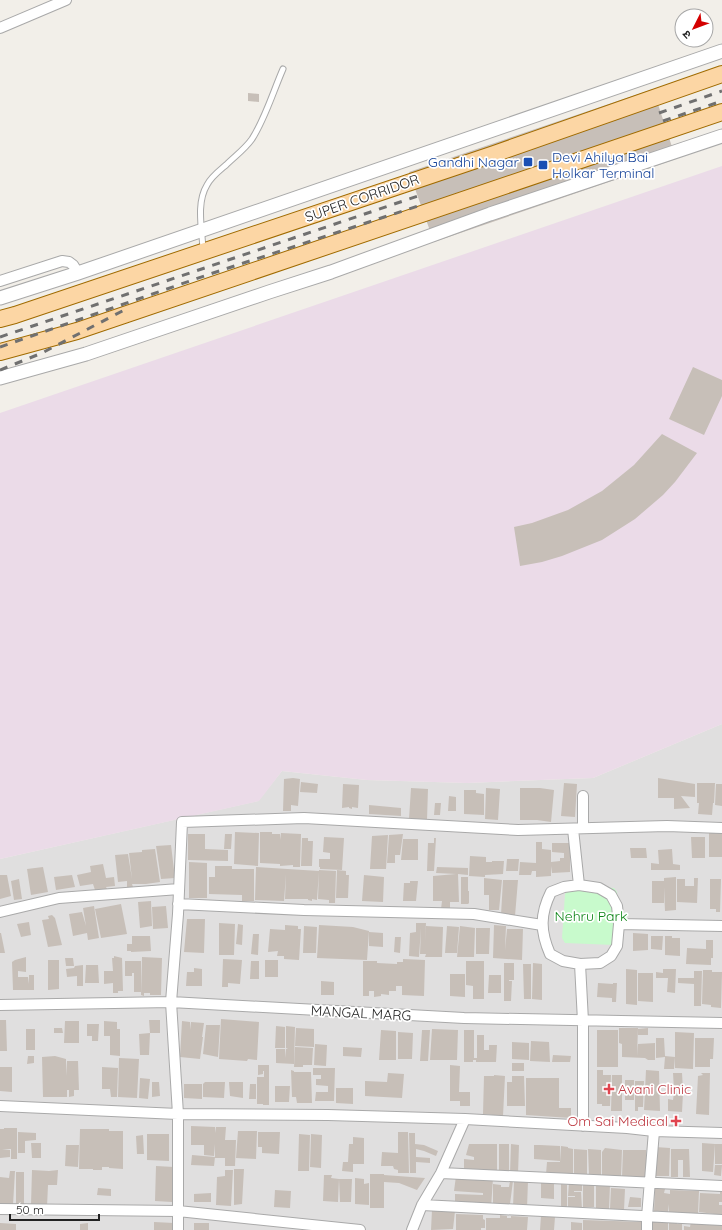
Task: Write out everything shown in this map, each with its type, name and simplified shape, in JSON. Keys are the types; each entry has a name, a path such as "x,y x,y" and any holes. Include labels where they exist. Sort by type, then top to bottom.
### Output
{"main road":[{"name":"SUPER CORRIDOR","path":"0,319 486,156 722,74"},
{"path":"0,352 76,331 722,112"}],"street":[{"path":"0,28 66,0"},
{"path":"0,298 345,182 722,51"},
{"path":"0,378 86,354 331,272 469,221 722,136"},
{"path":"0,281 62,261 69,262 73,265 78,273"},
{"path":"579,885 578,829 583,796"},
{"path":"178,1230 178,1114 171,1002 182,822 304,818 518,830 667,826 722,828"},
{"path":"579,885 599,888 611,895 617,906 619,924 617,946 611,956 600,963 580,964 564,961 550,954 545,943 542,925 544,905 551,892 564,887 579,885"},
{"path":"0,912 59,898 179,889"},
{"path":"178,904 304,910 474,914 542,925"},
{"path":"619,924 722,926"},
{"path":"580,964 583,1021 583,1126"},
{"name":"MANGAL MARG","path":"0,1005 171,1002 464,1018 722,1023"},
{"path":"0,1106 178,1114 328,1115 465,1119 627,1128 654,1131 722,1133"},
{"path":"412,1230 422,1205 441,1173 465,1119"},
{"path":"647,1230 654,1131"},
{"path":"441,1173 722,1186"},
{"path":"422,1205 722,1220"},
{"path":"0,1209 178,1211 360,1230"}],"lane":[{"path":"203,252 200,204 203,194 207,185 215,175 251,141 283,69"}],"shaded area":[{"path":"722,166 722,724 593,778 467,783 367,780 282,771 259,801 0,859 0,413"},
{"path":"722,724 722,1230 0,1230 0,859 258,801 282,771 367,780 467,783 593,778"}],"green space":[{"name":"Nehru Park","path":"574,885 614,888 617,892 620,939 614,945 565,943 562,938 565,894"}],"building":[{"name":"Devi Ahilya Bai Holkar Terminal","path":"653,89 676,159 434,242 409,172"},
{"path":"248,93 259,94 259,102 248,101"},
{"path":"693,367 722,380 722,396 704,435 669,419"},
{"path":"662,434 697,453 663,495 635,519 602,540 562,556 542,562 520,566 514,527 532,523 568,510 602,491 634,465"},
{"path":"658,778 695,784 695,797 681,796 690,808 674,809 674,798 658,798"},
{"path":"284,779 300,779 298,806 291,805 291,811 283,811"},
{"path":"301,782 318,784 317,793 300,792"},
{"path":"564,783 577,784 575,817 561,816"},
{"path":"697,783 715,783 712,815 698,814 699,803 697,803"},
{"path":"343,784 359,785 358,808 342,808"},
{"path":"716,784 722,784 722,806 715,805"},
{"path":"411,788 428,789 427,820 409,819"},
{"path":"486,788 500,789 498,820 485,819"},
{"path":"520,788 554,790 551,822 520,820"},
{"path":"464,790 476,790 476,793 484,794 484,815 464,814"},
{"path":"449,796 456,797 456,811 448,811"},
{"path":"435,803 441,803 440,815 434,815"},
{"path":"369,805 401,808 401,816 369,814"},
{"path":"235,832 259,833 258,866 234,864"},
{"path":"260,832 280,834 280,840 281,833 301,834 300,867 293,867 293,865 280,866 280,864 260,863"},
{"path":"709,832 722,832 722,857 709,857"},
{"path":"188,834 205,834 205,849 228,850 228,861 188,860"},
{"path":"225,834 232,834 231,849 224,849"},
{"path":"403,834 400,855 395,855 395,863 387,863 389,835"},
{"path":"388,835 386,869 370,869 372,836"},
{"path":"324,837 344,838 342,870 320,869 319,859 330,859 330,853 323,852"},
{"path":"691,837 705,837 705,858 692,858"},
{"path":"302,838 308,838 308,841 313,841 312,866 301,866"},
{"path":"434,838 436,838 434,871 427,871 428,843 434,843"},
{"path":"403,839 418,839 418,860 401,860"},
{"path":"536,842 542,842 542,849 551,850 551,862 560,861 560,858 564,858 564,853 552,852 552,843 570,843 570,872 552,873 551,866 551,876 536,877 536,871 532,871 531,875 519,875 520,862 536,863"},
{"path":"171,845 175,878 161,879 156,846"},
{"path":"630,848 646,848 647,858 631,858"},
{"path":"155,849 160,882 132,884 133,887 127,888 127,881 118,882 115,855 128,854 132,879 129,853"},
{"path":"672,849 673,864 680,865 680,870 651,870 651,863 659,864 658,850"},
{"path":"470,856 486,857 486,862 504,861 503,874 485,875 485,877 469,876"},
{"path":"507,859 519,859 518,871 506,871"},
{"path":"189,862 207,863 207,898 189,898"},
{"path":"103,864 106,878 114,877 115,886 106,887 107,889 95,890 93,884 80,886 77,875 91,872 90,866"},
{"path":"215,866 232,866 232,869 254,869 254,901 242,901 242,895 209,894 209,877 215,877"},
{"path":"43,867 48,892 31,895 27,869"},
{"path":"256,867 319,871 317,900 285,899 286,874 284,901 255,900"},
{"path":"437,867 468,868 468,875 458,874 459,902 450,902 450,910 441,909 442,901 433,901 433,876 456,874 436,873"},
{"path":"319,870 336,871 335,903 329,903 329,900 318,899"},
{"path":"337,870 346,871 346,875 349,875 348,898 336,898"},
{"path":"0,875 7,875 11,896 0,899"},
{"path":"72,875 75,887 56,890 54,877"},
{"path":"364,875 384,877 383,902 362,901"},
{"path":"461,877 468,877 468,904 461,904"},
{"path":"676,877 676,910 665,911 664,887 664,903 652,903 652,881 664,881 664,878"},
{"path":"484,878 502,880 499,910 489,910 489,895 484,895"},
{"path":"694,878 698,878 697,903 677,902 677,879 685,879 685,886 694,886"},
{"path":"19,879 22,899 14,900 11,881"},
{"path":"710,879 721,879 720,912 716,912 716,909 710,909"},
{"path":"503,880 518,880 515,916 501,915"},
{"path":"410,881 418,881 416,901 403,901 404,883 410,883"},
{"path":"151,901 152,926 140,928 138,902"},
{"path":"121,904 127,934 101,938 95,909"},
{"path":"94,906 99,938 88,940 87,933 73,936 69,914 82,912 86,926 83,908"},
{"path":"166,906 168,928 153,929 152,907"},
{"path":"52,915 55,918 62,945 48,947 42,920 49,919 48,916"},
{"path":"187,919 205,919 204,953 184,952"},
{"path":"29,922 31,935 21,937 17,924"},
{"path":"219,923 235,924 234,955 219,955"},
{"path":"416,923 426,923 425,942 426,926 443,927 442,957 425,957 426,954 420,954 421,928 419,957 409,956 410,933 416,932"},
{"path":"238,924 243,925 242,945 236,944"},
{"path":"285,925 298,926 298,929 301,929 299,960 284,959 284,956 277,956 278,951 268,952 270,929 285,930"},
{"path":"319,925 353,927 369,931 367,960 317,958"},
{"path":"494,925 506,926 505,950 507,929 523,929 522,960 493,958"},
{"path":"304,926 317,927 316,953 303,953"},
{"path":"447,926 459,927 457,953 445,953"},
{"path":"460,926 475,928 474,957 457,957"},
{"path":"476,928 490,928 489,954 476,954"},
{"path":"369,932 383,933 383,947 369,946"},
{"path":"1,933 5,953 0,953"},
{"path":"633,933 648,934 648,950 633,951"},
{"path":"253,934 259,934 258,955 251,954"},
{"path":"132,936 150,936 151,951 127,951 127,944 132,944"},
{"path":"651,936 663,936 662,950 651,949"},
{"path":"665,936 680,938 680,956 665,955"},
{"path":"395,937 401,937 400,953 394,952"},
{"path":"706,940 713,940 713,958 711,958 711,965 686,964 687,948 706,949"},
{"path":"114,956 122,958 123,991 118,991 118,993 113,993 113,983 104,984 104,971 113,971 112,958 114,958"},
{"path":"26,957 26,972 18,971 18,977 28,977 29,984 29,975 34,975 34,990 13,990 12,962"},
{"path":"142,957 162,958 161,995 150,995 150,993 144,993 144,996 141,995"},
{"path":"65,958 73,958 74,966 66,966"},
{"path":"223,959 242,960 240,984 228,983 228,987 222,987"},
{"path":"403,959 425,960 424,996 402,995 402,986 396,986 396,991 389,991 389,995 381,994 381,996 374,997 374,991 369,991 369,996 363,996 363,961 377,961 377,963 397,964 397,962 403,962"},
{"path":"48,960 59,960 59,989 48,990"},
{"path":"265,960 278,960 278,977 265,977"},
{"path":"125,961 141,961 141,992 134,992 134,973 132,973 132,976 125,976"},
{"path":"251,961 259,961 259,979 250,979"},
{"path":"466,961 484,961 484,999 473,999 473,986 466,985"},
{"path":"504,963 514,963 514,980 509,980 512,981 511,1001 504,1001"},
{"path":"533,963 542,964 542,1000 532,999"},
{"path":"523,964 531,964 531,999 524,999"},
{"path":"83,965 83,986 77,986 77,976 67,977 66,969"},
{"path":"86,965 98,965 99,983 85,983"},
{"path":"194,968 202,969 202,986 186,986 187,972 194,972"},
{"path":"626,969 637,970 637,1005 626,1004"},
{"path":"663,969 676,969 675,993 667,992 668,978 656,978 656,972 663,973"},
{"path":"703,970 722,972 721,1008 702,1004"},
{"path":"694,971 702,971 701,1006 694,1006 694,984 678,983 678,978 694,978"},
{"path":"638,973 653,973 653,1002 638,1001"},
{"path":"450,974 465,974 465,997 450,996"},
{"path":"489,975 501,975 501,993 488,993"},
{"path":"321,981 334,982 334,995 321,995"},
{"path":"598,983 617,983 616,1002 612,1002 612,998 597,997"},
{"path":"221,1019 259,1022 257,1060 248,1059 247,1061 219,1059"},
{"path":"0,1020 6,1020 7,1051 0,1051"},
{"path":"149,1020 160,1020 160,1033 150,1033"},
{"path":"65,1021 79,1021 79,1043 64,1043"},
{"path":"104,1021 117,1022 117,1029 120,1029 120,1056 110,1055 110,1036 104,1036"},
{"path":"182,1021 190,1022 190,1030 191,1022 204,1023 200,1059 180,1057"},
{"path":"87,1024 99,1024 98,1041 92,1041 92,1036 87,1036"},
{"path":"206,1025 220,1025 218,1057 203,1054"},
{"path":"276,1026 285,1027 285,1048 275,1048"},
{"path":"286,1026 295,1027 294,1064 276,1063 276,1049 285,1049 286,1058 286,1049 288,1049 286,1048"},
{"path":"54,1028 62,1028 63,1033 54,1033"},
{"path":"296,1028 314,1029 314,1047 295,1046"},
{"path":"619,1028 638,1028 637,1056 638,1044 655,1043 655,1060 622,1057 622,1044 619,1043"},
{"path":"648,1028 648,1035 638,1035 638,1029"},
{"path":"26,1029 35,1029 35,1050 26,1050"},
{"path":"432,1029 458,1030 457,1060 430,1060"},
{"path":"381,1030 396,1031 396,1060 379,1060"},
{"path":"422,1030 430,1030 428,1061 420,1061"},
{"path":"464,1030 474,1030 474,1058 477,1058 477,1035 484,1035 484,1050 489,1050 489,1045 497,1045 496,1062 476,1062 476,1060 473,1060 473,1062 464,1062"},
{"path":"597,1030 618,1030 618,1067 597,1067"},
{"path":"398,1032 413,1033 412,1059 398,1059"},
{"path":"675,1032 694,1033 693,1069 675,1068"},
{"path":"150,1033 149,1055 140,1055 139,1034"},
{"path":"656,1038 664,1038 665,1056 675,1057 674,1069 664,1069 665,1057 656,1058"},
{"path":"695,1038 714,1038 713,1059 710,1059 710,1067 695,1067"},
{"path":"531,1041 549,1042 550,1062 530,1061"},
{"path":"512,1042 529,1043 529,1060 512,1059"},
{"path":"315,1044 327,1045 326,1066 314,1065"},
{"path":"295,1047 313,1048 312,1065 294,1067"},
{"path":"343,1047 362,1048 361,1057 343,1056"},
{"path":"553,1055 571,1056 570,1062 552,1062"},
{"path":"28,1056 34,1056 34,1063 27,1064"},
{"path":"55,1056 66,1059 66,1076 67,1061 78,1061 79,1090 74,1090 74,1096 69,1097 69,1090 67,1090 67,1097 43,1097 42,1057"},
{"path":"119,1058 139,1059 137,1098 118,1097"},
{"path":"512,1063 524,1063 524,1071 512,1071"},
{"path":"258,1065 269,1065 269,1071 263,1071 263,1074 258,1075"},
{"path":"450,1065 460,1066 459,1092 470,1092 470,1106 460,1106 460,1101 450,1101"},
{"path":"0,1067 12,1067 12,1092 0,1091"},
{"path":"102,1067 118,1068 117,1097 111,1097 110,1089 102,1089"},
{"path":"313,1068 335,1068 334,1101 315,1101 316,1092 328,1092 328,1086 316,1085 316,1079 321,1079 321,1075 313,1075"},
{"path":"291,1070 294,1072 311,1072 312,1103 297,1103 296,1097 292,1097"},
{"path":"597,1070 603,1070 603,1075 611,1075 610,1106 602,1106 602,1104 597,1104"},
{"path":"646,1070 659,1071 660,1111 644,1110"},
{"path":"264,1071 269,1071 269,1105 257,1104 257,1077 264,1077"},
{"path":"388,1073 404,1074 402,1098 365,1096 365,1081 387,1082"},
{"path":"673,1073 682,1073 683,1090 674,1090"},
{"path":"701,1073 710,1073 709,1115 696,1114 698,1076 703,1075"},
{"path":"612,1075 622,1075 622,1111 611,1111"},
{"path":"484,1076 505,1076 503,1116 483,1114"},
{"path":"512,1076 524,1076 525,1106 507,1106 507,1082 512,1082"},
{"path":"140,1078 150,1079 148,1099 139,1098"},
{"path":"526,1078 559,1078 559,1108 571,1108 571,1118 526,1115"},
{"path":"625,1080 634,1080 634,1100 625,1100"},
{"path":"635,1081 644,1081 643,1107 638,1107 638,1111 635,1111"},
{"path":"152,1082 159,1082 160,1096 152,1097"},
{"path":"205,1082 225,1082 224,1098 203,1097 203,1084"},
{"path":"229,1082 243,1082 243,1098 230,1096"},
{"path":"184,1084 202,1084 202,1099 184,1098"},
{"path":"250,1084 256,1084 256,1099 249,1099"},
{"path":"275,1086 290,1086 289,1102 275,1102"},
{"path":"336,1088 353,1088 353,1104 336,1103"},
{"path":"674,1093 683,1093 682,1112 668,1111 668,1099 673,1100"},
{"path":"191,1126 215,1127 215,1133 216,1127 226,1127 225,1140 236,1140 235,1166 225,1166 225,1158 215,1158 215,1144 214,1156 204,1155 204,1145 191,1145"},
{"path":"17,1128 17,1159 11,1159 11,1149 2,1149 10,1150 10,1157 0,1158 0,1129"},
{"path":"80,1129 109,1129 109,1131 123,1131 123,1169 102,1167 102,1170 79,1169"},
{"path":"238,1131 257,1131 256,1159 236,1158"},
{"path":"18,1132 36,1133 36,1140 25,1141 25,1153 18,1153"},
{"path":"258,1132 280,1132 279,1154 262,1153 262,1147 258,1147"},
{"path":"398,1132 408,1132 409,1173 398,1173 398,1170 394,1169 393,1166 381,1166 382,1152 398,1153"},
{"path":"409,1133 415,1133 415,1144 424,1145 438,1151 436,1156 416,1149 416,1157 430,1158 430,1163 416,1162 416,1173 410,1173"},
{"path":"147,1134 169,1134 169,1161 147,1160"},
{"path":"299,1134 310,1135 309,1171 298,1171"},
{"path":"311,1134 322,1135 321,1168 310,1167"},
{"path":"143,1135 144,1154 137,1154 136,1136"},
{"path":"353,1137 364,1138 364,1164 353,1164 353,1172 342,1171 343,1162 348,1162 349,1144 353,1144"},
{"path":"31,1143 41,1143 41,1158 32,1158"},
{"path":"702,1143 715,1144 713,1172 702,1171"},
{"path":"469,1144 497,1144 497,1172 464,1170 464,1159 474,1160 474,1157 466,1155"},
{"path":"499,1144 509,1144 509,1174 499,1173"},
{"path":"511,1144 519,1145 518,1174 510,1174"},
{"path":"715,1144 722,1144 722,1164 715,1164"},
{"path":"66,1145 79,1145 78,1167 65,1166"},
{"path":"534,1145 560,1146 560,1161 534,1159"},
{"path":"561,1146 573,1149 573,1176 546,1174 547,1162 560,1162"},
{"path":"655,1147 670,1148 669,1176 654,1176"},
{"path":"605,1148 622,1150 621,1177 602,1177 602,1152"},
{"path":"574,1149 587,1150 587,1176 574,1176"},
{"path":"588,1149 601,1150 601,1176 589,1175"},
{"path":"671,1149 689,1149 690,1177 683,1177 683,1160 678,1160 678,1177 671,1177"},
{"path":"623,1150 646,1150 646,1178 622,1177"},
{"path":"192,1155 215,1157 214,1166 191,1165"},
{"path":"715,1165 722,1165 721,1176 714,1175"},
{"path":"156,1166 174,1167 172,1202 155,1201"},
{"path":"234,1169 244,1169 242,1204 234,1205"},
{"path":"32,1170 58,1170 57,1185 48,1185 47,1207 31,1205"},
{"path":"225,1170 233,1170 231,1206 216,1205 217,1177 225,1176"},
{"path":"10,1171 15,1171 13,1205 0,1204 0,1177 9,1178"},
{"path":"16,1172 24,1172 24,1204 16,1204"},
{"path":"370,1174 425,1178 417,1190 399,1183 384,1182 384,1208 370,1208"},
{"path":"324,1175 332,1175 331,1178 339,1179 338,1202 323,1201"},
{"path":"456,1176 493,1178 491,1208 455,1204 455,1194 483,1195 483,1193 454,1191"},
{"path":"355,1178 364,1179 364,1184 369,1183 369,1205 355,1204"},
{"path":"339,1179 352,1179 351,1202 340,1202"},
{"path":"510,1181 513,1181 510,1204 493,1204 493,1184 501,1185 501,1187 509,1187"},
{"path":"514,1181 528,1181 527,1208 513,1207"},
{"path":"541,1182 554,1183 554,1199 541,1198"},
{"path":"569,1183 582,1185 582,1191 574,1192 581,1192 582,1209 568,1208 568,1197 575,1197 568,1196"},
{"path":"561,1184 567,1185 567,1209 561,1209"},
{"path":"583,1184 594,1184 594,1207 583,1207"},
{"path":"596,1184 610,1185 609,1209 596,1212"},
{"path":"98,1188 111,1189 111,1196 97,1195"},
{"path":"611,1188 625,1189 624,1210 610,1209"},
{"path":"655,1189 665,1189 664,1193 670,1194 670,1190 699,1191 698,1214 683,1213 683,1215 678,1215 678,1213 669,1212 669,1204 668,1212 654,1211"},
{"path":"275,1190 291,1191 290,1208 274,1207"},
{"path":"720,1192 722,1192 722,1202 719,1202 719,1205 722,1205 722,1215 699,1212 700,1193 720,1194"},
{"path":"211,1193 211,1202 194,1202 194,1194"},
{"path":"630,1197 641,1198 641,1207 628,1207"},
{"path":"432,1210 455,1211 453,1229 431,1230"},
{"path":"456,1214 483,1215 483,1219 485,1220 485,1228 481,1228 481,1230 456,1230"},
{"path":"500,1215 507,1216 507,1218 511,1218 511,1216 528,1217 527,1230 486,1230 486,1218 500,1218"},
{"path":"541,1216 555,1217 554,1230 540,1230"},
{"path":"583,1220 644,1222 643,1230 583,1230"},
{"path":"653,1221 668,1221 668,1230 653,1230"},
{"path":"691,1221 722,1225 722,1230 684,1230 684,1226 690,1227"},
{"path":"154,1222 174,1223 174,1230 154,1230"},
{"path":"571,1222 582,1223 582,1230 571,1230"},
{"path":"669,1222 677,1222 677,1224 682,1224 682,1230 669,1230"},
{"path":"0,1223 16,1224 16,1230 0,1230"},
{"path":"88,1223 88,1230 80,1230 80,1224"},
{"path":"194,1223 209,1223 209,1230 194,1230"}],"railway":[{"path":"659,113 722,91"},
{"path":"663,121 722,101"},
{"path":"0,337 418,196"},
{"path":"0,347 210,274 421,205"},
{"path":"0,370 42,353 128,308"}],"place":[{"name":"Gandhi Nagar","path":"528,162"},
{"name":"Devi Ahilya Bai Holkar Terminal","path":"543,165"},
{"name":"Avani Clinic","path":"609,1089"},
{"name":"Om Sai Medical","path":"676,1121"}]}
